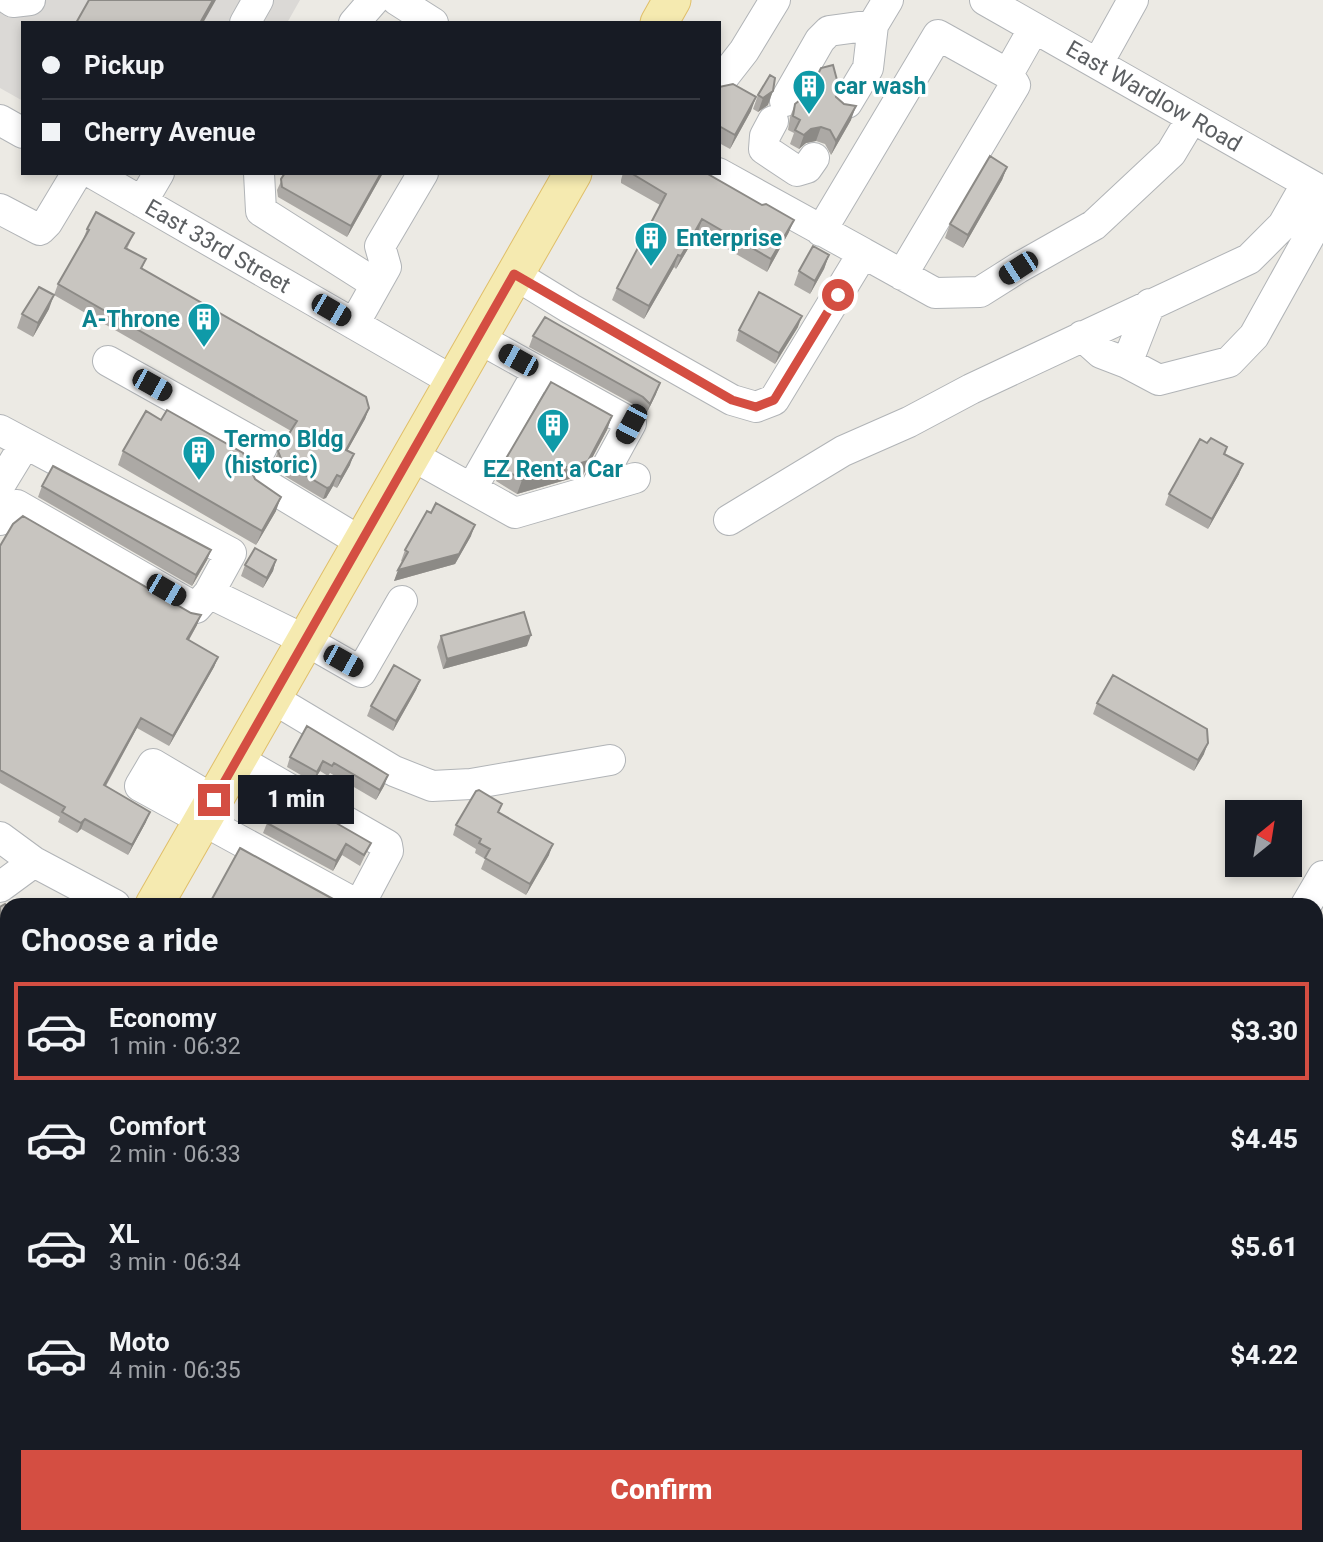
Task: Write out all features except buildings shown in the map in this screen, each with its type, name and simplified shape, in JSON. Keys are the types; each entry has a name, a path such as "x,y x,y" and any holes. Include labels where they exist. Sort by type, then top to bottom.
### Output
{"main road":[{"path":"660,21 672,0"},
{"path":"158,898 572,175"}],"street":[{"path":"10,0 30,0"},
{"path":"246,21 258,0"},
{"path":"356,21 374,0"},
{"path":"397,0 430,21"},
{"path":"721,80 744,51 775,0"},
{"name":"East Wardlow Road","path":"985,0 1315,188"},
{"path":"1098,63 1133,0"},
{"path":"848,103 868,68 880,12"},
{"path":"814,158 807,168 797,171 764,149 765,136 820,40 829,31 880,12"},
{"path":"1008,74 1034,28"},
{"path":"809,225 938,34 1008,74 1015,85 902,275"},
{"path":"721,175 935,293 980,292 1094,225 1171,153 1192,118"},
{"path":"0,120 21,132"},
{"path":"0,209 40,230 76,175"},
{"name":"East 33rd Street","path":"95,175 453,380"},
{"path":"142,202 158,175"},
{"path":"259,175 261,211 376,284"},
{"path":"354,324 386,267 380,246 422,175"},
{"path":"729,520 843,451 1249,259 1315,188"},
{"path":"1082,336 1101,353 1159,380 1229,362 1254,336 1323,212"},
{"path":"514,274 732,400 756,407 774,400 863,253"},
{"path":"1127,363 1150,304"},
{"path":"478,338 631,424 596,489"},
{"path":"108,361 262,447 254,462 265,484 361,542"},
{"path":"472,488 538,372"},
{"path":"0,485 13,437 230,554 209,593 197,608 17,505 0,520"},
{"path":"411,455 515,513 635,478"},
{"path":"209,593 305,640 362,672 402,601"},
{"path":"272,698 394,771 432,786 471,784 610,760"},
{"path":"237,759 387,845 388,851 363,898"},
{"path":"208,811 346,898"},
{"path":"0,837 34,862 102,898"},
{"path":"0,887 34,862"},
{"path":"1310,898 1323,876"}],"shaded area":[{"path":"0,0 300,0 288,21 21,21 21,100 0,88"}],"place":[{"name":"car wash","path":"809,116"},
{"name":"Enterprise","path":"651,268"},
{"name":"A-Throne","path":"204,349"},
{"name":"EZ Rent a Car","path":"553,455"},
{"name":"Termo Bldg (historic)","path":"199,482"}],"route":[{"path":"214,800 514,274 732,400 756,407 774,400 838,295"}]}
